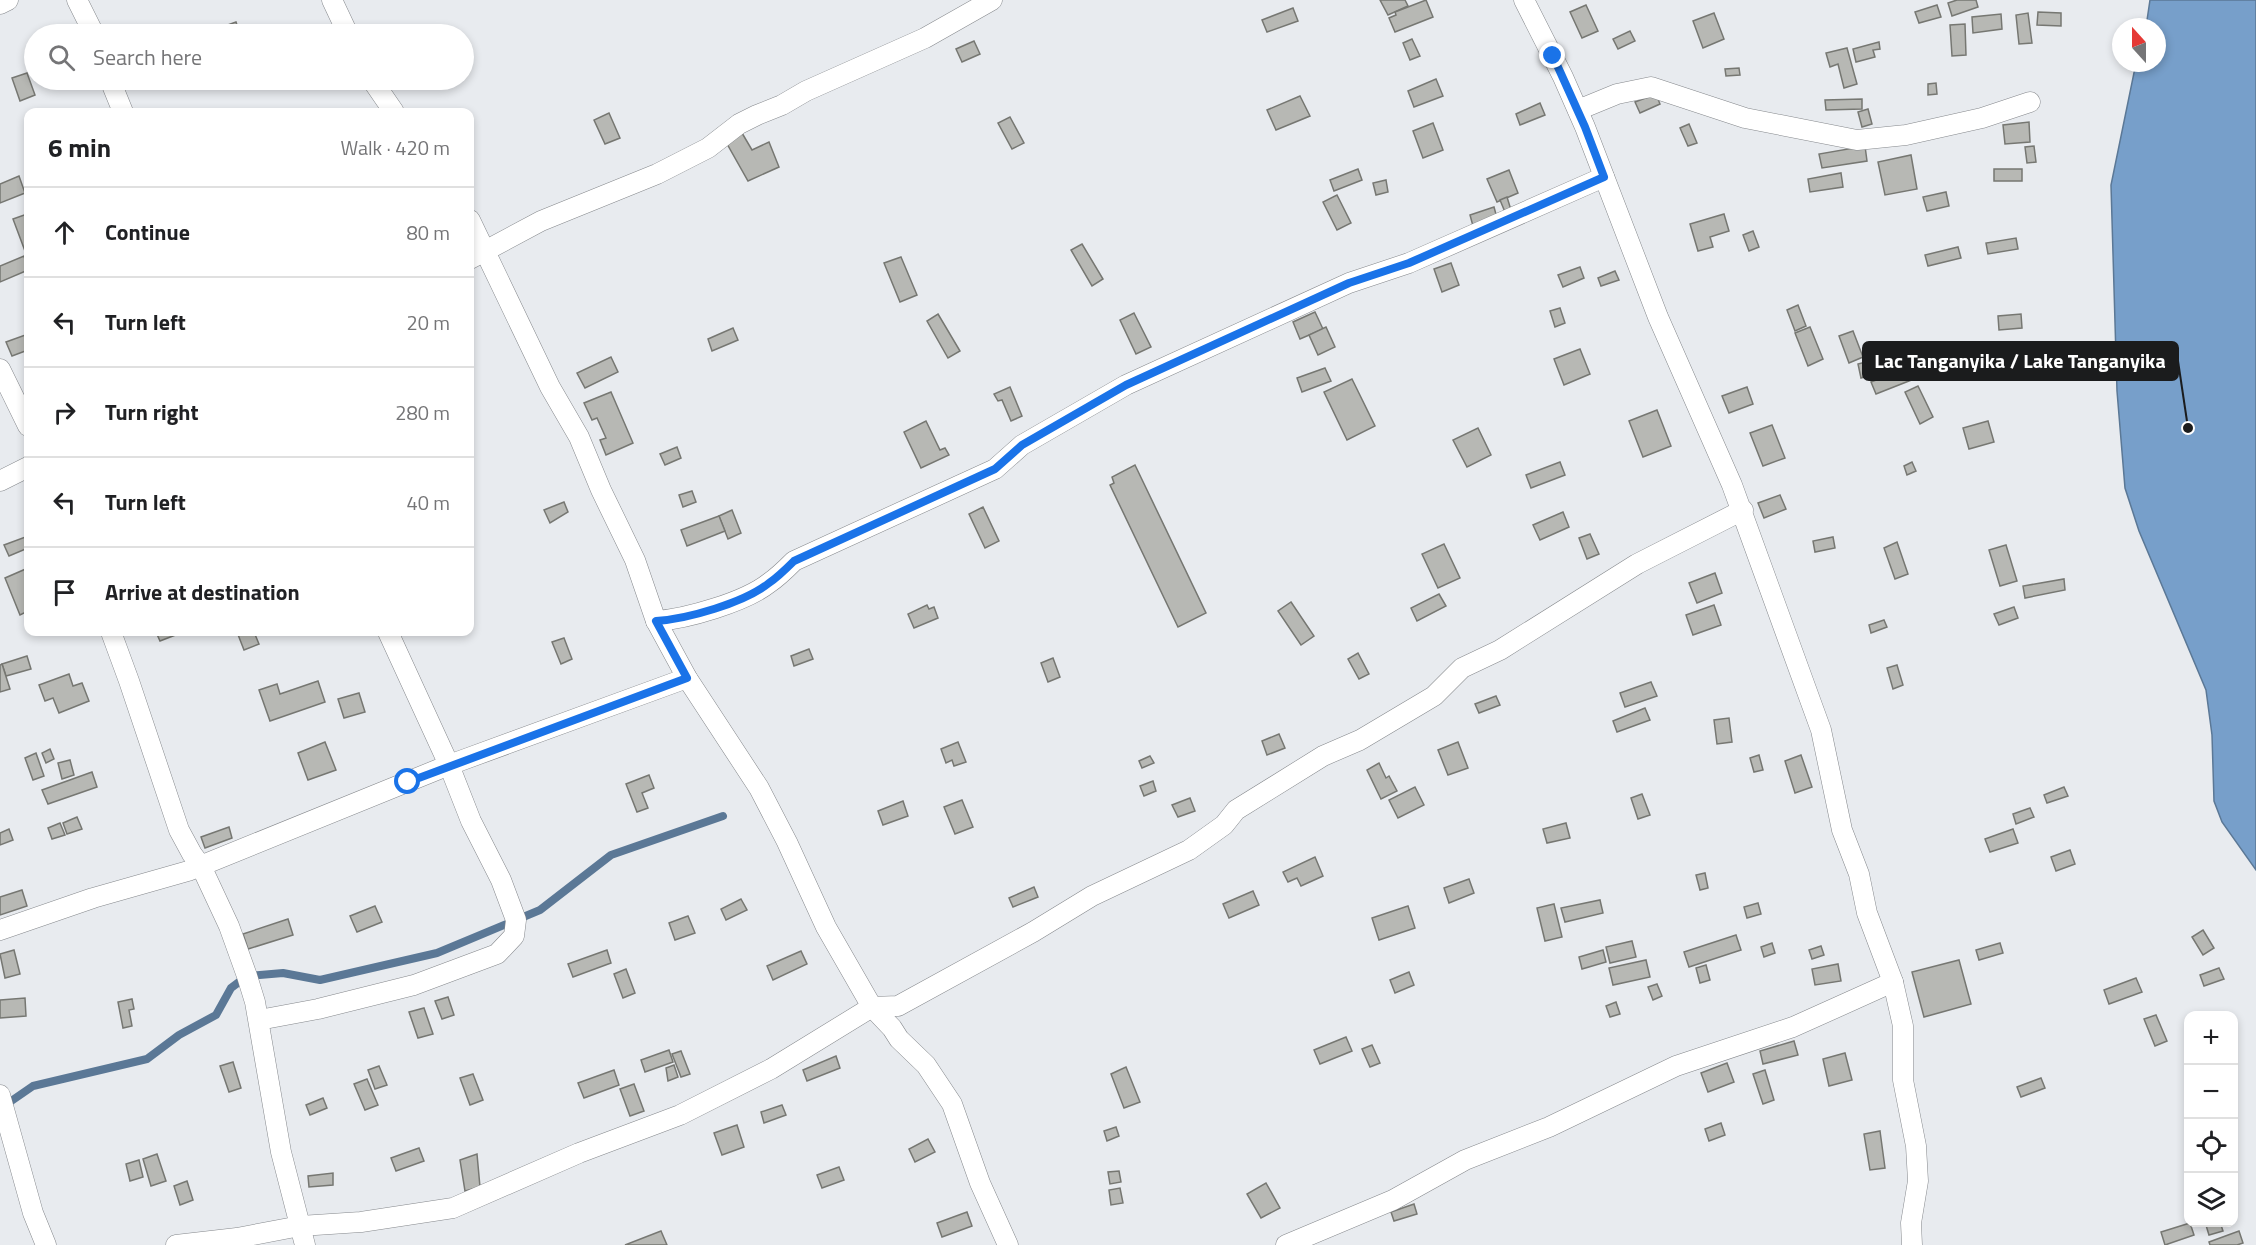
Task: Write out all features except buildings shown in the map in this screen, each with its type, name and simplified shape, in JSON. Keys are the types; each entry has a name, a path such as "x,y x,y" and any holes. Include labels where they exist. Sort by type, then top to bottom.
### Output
{"street":[{"path":"0,4 8,0"},
{"path":"78,0 89,24"},
{"path":"332,0 343,24"},
{"path":"477,256 541,221 657,174 708,148 739,124 782,105 806,91 925,38 992,0"},
{"path":"1524,0 1578,110 1658,317 1743,510 1821,730 1842,830 1858,874 1867,913 1893,982 1904,1026 1903,1080 1916,1146 1918,1181 1911,1223 1912,1245"},
{"path":"1578,110 1617,94 1651,87 1745,118 1857,140 1906,135 1982,118 2030,102"},
{"path":"114,90 121,108"},
{"path":"379,90 391,108"},
{"path":"656,621 689,617 753,593 768,584 794,561 995,469 1022,445 1126,385 1349,283 1409,263 1604,177"},
{"path":"474,241 477,256 579,436 601,490 635,561 656,621 687,678 759,788 826,927 872,1007 892,1028 899,1040 926,1065 947,1095 980,1183 1008,1245"},
{"path":"0,369 24,418"},
{"path":"0,481 24,469"},
{"path":"176,1245 237,1238 300,1226 361,1222 453,1208 579,1153 680,1115 771,1069 872,1007 898,1006 1042,927 1092,896 1189,850 1224,825 1236,810 1323,756 1360,740 1434,696 1462,668 1500,650 1637,564 1743,510"},
{"path":"112,636 179,830 201,866 229,926 248,976 259,1020 271,1099 305,1245"},
{"path":"259,1020 318,1009 414,985 497,954 514,936 516,920 501,880 471,821 449,765 390,636"},
{"path":"0,930 93,898 201,866 449,765 687,678"},
{"path":"1286,1245 1393,1200 1465,1160 1549,1127 1676,1066 1793,1028 1893,982"},
{"path":"0,1095 33,1213 46,1245"}],"water":[{"path":"2150,0 2256,0 2256,870 2222,822 2214,801 2212,735 2206,690 2139,531 2125,488 2117,391 2111,185 2134,72 2166,72 2166,18 2147,18"}],"waterway":[{"path":"4,1106 33,1086 147,1059 179,1035 216,1015 231,988 247,976 283,973 320,980 437,953 540,910 611,855 723,816"}],"place":[{"name":"Lac Tanganyika / Lake Tanganyika","path":"2188,428"}],"route":[{"path":"408,782 687,678 656,621 689,617 753,593 768,584 794,561 995,469 1022,445 1126,385 1349,283 1409,263 1604,177 1585,127 1553,56"}]}
